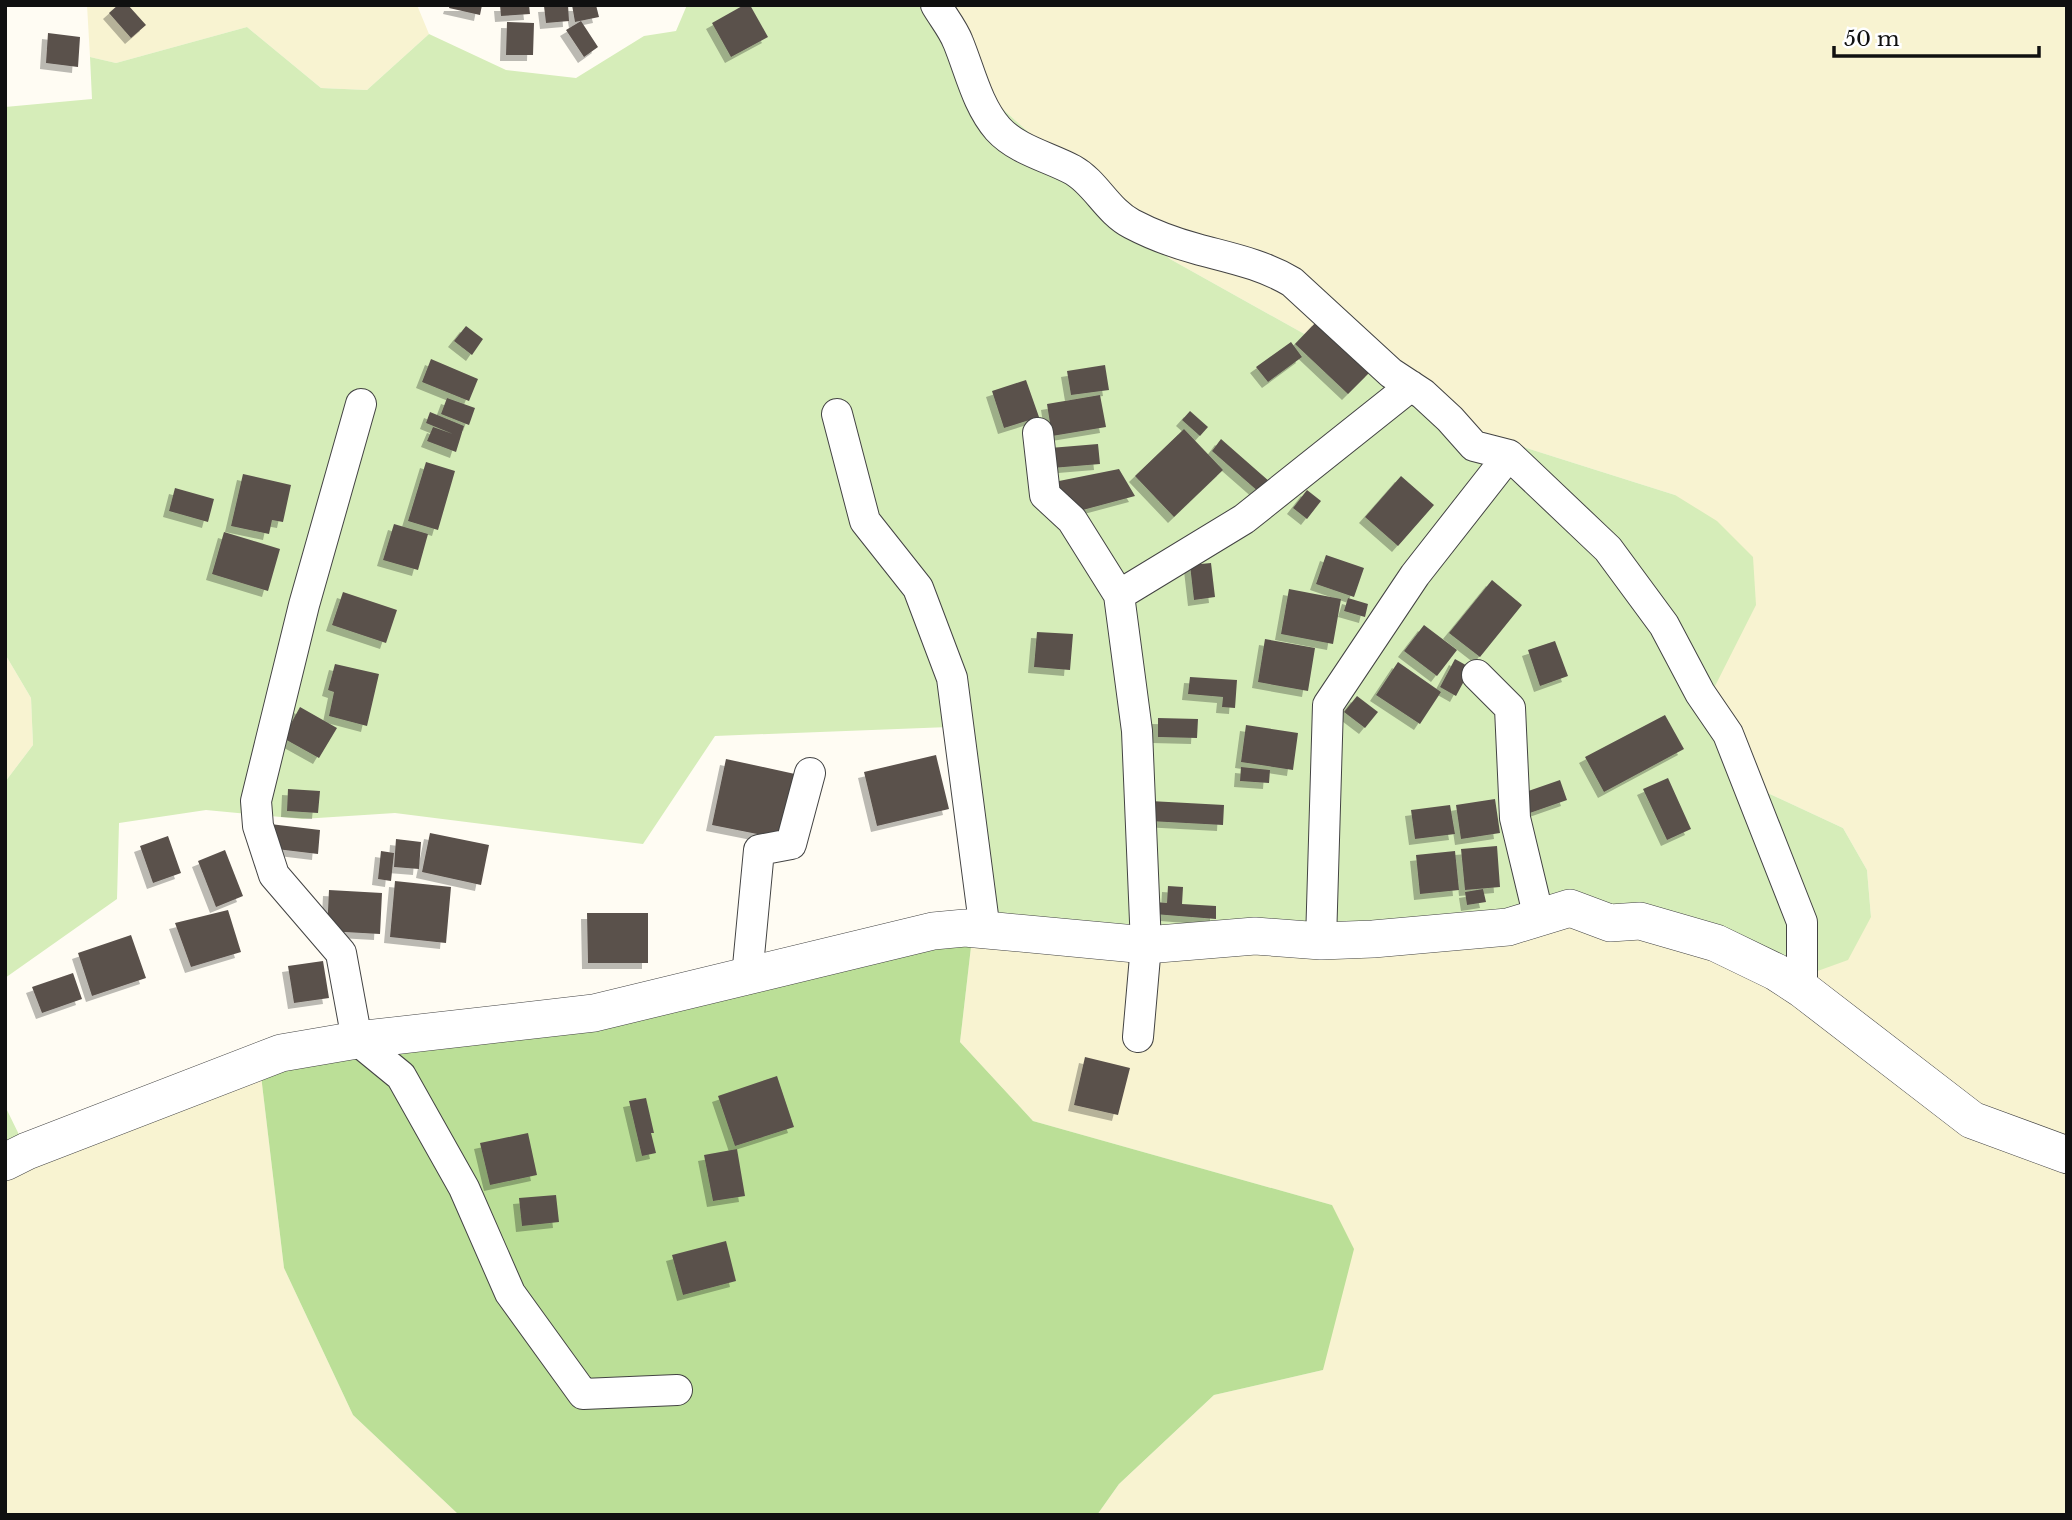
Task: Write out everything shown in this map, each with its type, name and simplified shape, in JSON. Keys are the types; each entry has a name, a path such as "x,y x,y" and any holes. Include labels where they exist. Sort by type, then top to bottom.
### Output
{"street":[{"path":"936,5 957,38 987,113 1011,141 1075,171 1114,212 1131,223 1192,248 1256,264 1292,282 1362,347 1450,419 1474,446 1509,455 1608,549 1664,625 1700,693 1728,734 1802,922 1802,989"},
{"path":"1119,595 1244,519 1411,386"},
{"path":"361,404 304,605 256,801 258,826 274,875 341,953 357,1040 401,1076 464,1188 510,1293 583,1394 677,1390"},
{"path":"837,414 865,521 918,588 951,678 985,931"},
{"path":"1038,433 1045,495 1072,520 1119,595 1137,731 1146,945 1138,1037"},
{"path":"1321,941 1328,705 1415,575 1509,455"},
{"path":"1477,676 1510,708 1515,818 1539,918"},
{"path":"747,978 759,850 791,844 810,773"},
{"path":"5,1162 27,1151 281,1053 357,1040 594,1013 933,931 965,929 1146,945 1255,936 1321,941 1508,927 1570,908 1610,923 1640,921 1716,943 1776,972 1802,989 1972,1120 2067,1155"}],"shaded area":[{"path":"87,5 417,5 429,34 367,90 321,88 247,27 116,63 90,57"},
{"path":"921,5 2067,5 2067,1515 1097,1515 1119,1484 1214,1395 1323,1370 1332,1205 1033,1121 960,1042 974,921 1526,925 1871,917 1867,870 1843,828 1746,783 1716,741 1675,495 1485,435 1170,259 976,85"},
{"path":"5,654 31,698 33,745 5,782"},
{"path":"257,1042 284,1268 353,1415 459,1515 5,1515 5,1162"}],"green space":[{"path":"687,5 921,5 976,85 1170,259 1485,435 1675,495 1717,521 1753,557 1756,605 1711,694 1746,783 1843,828 1867,870 1871,917 1848,960 1801,977 1725,954 1619,928 1526,925 1259,950 974,921 949,727 715,736 643,844 395,813 302,819 206,810 119,823 117,899 5,978 5,782 33,745 31,698 5,654 5,107 92,99 90,57 116,63 247,27 321,88 367,90 429,34 506,70 576,78 644,36 676,31"},
{"path":"974,921 960,1042 1033,1121 1332,1205 1354,1249 1323,1370 1214,1395 1119,1484 1097,1515 459,1515 353,1415 284,1268 257,1042 570,1010"},
{"path":"5,1106 27,1151 5,1162"}],"building":[{"path":"118,5 128,5 146,25 131,38 109,13"},
{"path":"450,5 482,5 480,15 449,8"},
{"path":"500,5 529,5 530,14 501,16"},
{"path":"568,5 569,21 546,23 544,6"},
{"path":"572,5 596,5 599,17 575,22"},
{"path":"744,5 750,5 768,37 731,57 712,23"},
{"path":"581,21 598,47 584,57 566,30"},
{"path":"507,22 534,23 533,55 506,55"},
{"path":"48,33 80,37 78,67 46,63"},
{"path":"1318,320 1371,371 1348,394 1295,344"},
{"path":"466,326 483,339 472,355 454,341"},
{"path":"1291,342 1302,357 1268,382 1256,367"},
{"path":"431,359 478,379 469,401 422,382"},
{"path":"1105,365 1109,390 1071,395 1067,371"},
{"path":"1026,380 1039,417 1004,428 992,391"},
{"path":"1100,395 1106,427 1052,436 1047,404"},
{"path":"447,398 475,408 469,425 441,414"},
{"path":"1190,411 1208,427 1200,436 1182,420"},
{"path":"430,412 464,426 456,452 427,441 433,427 453,434 426,423"},
{"path":"1184,429 1223,470 1174,517 1135,476"},
{"path":"1221,439 1270,482 1260,493 1212,451"},
{"path":"1098,444 1100,464 1052,468 1050,448"},
{"path":"426,462 455,471 438,530 408,521"},
{"path":"1119,469 1135,496 1079,511 1054,482"},
{"path":"243,474 291,485 283,522 272,520 269,534 231,526"},
{"path":"1401,476 1434,505 1398,546 1365,517"},
{"path":"175,488 214,499 208,522 169,511"},
{"path":"1307,490 1321,501 1307,519 1293,508"},
{"path":"394,524 428,534 418,570 383,560"},
{"path":"224,532 280,549 268,591 212,574"},
{"path":"1326,555 1364,568 1354,597 1316,584"},
{"path":"1211,563 1215,597 1194,600 1190,565"},
{"path":"1492,580 1522,605 1480,657 1449,633"},
{"path":"1289,589 1341,599 1333,644 1281,634"},
{"path":"343,592 397,610 386,643 332,625"},
{"path":"1348,598 1368,604 1365,617 1344,611"},
{"path":"1424,625 1457,650 1437,676 1404,651"},
{"path":"1037,632 1073,634 1070,670 1034,667"},
{"path":"1265,639 1315,648 1308,691 1258,682"},
{"path":"1555,641 1568,676 1540,686 1528,650"},
{"path":"1455,659 1471,668 1456,696 1440,687"},
{"path":"1398,662 1441,692 1420,724 1376,695"},
{"path":"335,664 379,674 367,726 329,716 334,692 328,690"},
{"path":"1190,677 1237,680 1235,708 1222,707 1223,697 1188,694"},
{"path":"1357,696 1378,712 1365,728 1344,712"},
{"path":"300,707 337,728 319,758 283,738"},
{"path":"1665,715 1684,749 1604,792 1585,757"},
{"path":"1158,718 1198,719 1197,738 1158,737"},
{"path":"1246,725 1298,733 1293,770 1241,762"},
{"path":"936,755 949,809 877,826 864,772"},
{"path":"726,759 795,774 782,839 712,825"},
{"path":"1241,767 1270,770 1269,783 1240,781"},
{"path":"1668,778 1691,829 1667,840 1643,789"},
{"path":"1560,780 1567,800 1524,815 1517,795"},
{"path":"288,789 320,791 318,813 287,811"},
{"path":"1495,799 1500,833 1461,839 1456,805"},
{"path":"1150,801 1224,805 1223,825 1149,821"},
{"path":"1450,805 1455,834 1415,839 1411,810"},
{"path":"270,824 320,830 318,854 268,848"},
{"path":"430,833 489,845 481,885 422,872"},
{"path":"168,836 181,873 153,883 140,846"},
{"path":"396,839 421,842 419,869 394,867"},
{"path":"1497,846 1500,887 1465,890 1461,849"},
{"path":"225,850 243,896 216,907 198,861"},
{"path":"381,851 394,853 391,881 378,879"},
{"path":"1455,851 1459,890 1420,894 1416,855"},
{"path":"395,881 451,887 446,943 390,937"},
{"path":"1168,886 1183,887 1182,904 1216,906 1216,919 1154,914 1155,902 1167,903"},
{"path":"1483,889 1486,902 1467,905 1465,892"},
{"path":"329,890 382,893 380,934 327,931"},
{"path":"228,910 241,952 191,967 175,923"},
{"path":"587,913 648,913 648,963 588,963"},
{"path":"131,935 146,978 92,996 78,953"},
{"path":"323,961 329,998 294,1003 288,966"},
{"path":"73,973 82,999 42,1013 32,987"},
{"path":"1085,1057 1130,1068 1118,1115 1074,1105"},
{"path":"777,1076 794,1127 735,1146 718,1096"},
{"path":"646,1098 656,1153 642,1156 629,1101"},
{"path":"528,1133 537,1175 490,1185 480,1143"},
{"path":"737,1149 745,1196 713,1201 704,1155"},
{"path":"556,1195 559,1222 522,1226 519,1198"},
{"path":"726,1241 736,1281 683,1295 672,1255"}]}
